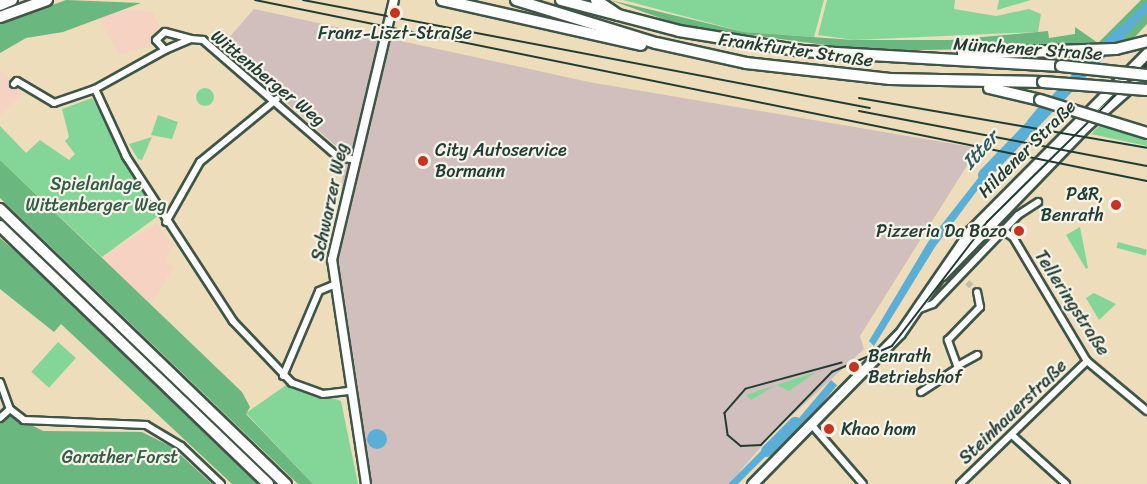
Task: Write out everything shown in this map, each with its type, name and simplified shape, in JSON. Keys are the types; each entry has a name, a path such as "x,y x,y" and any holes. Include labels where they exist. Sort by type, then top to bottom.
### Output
{"highway":[{"path":"0,5 12,0"},
{"path":"0,17 47,0"},
{"path":"442,0 641,45 656,43"},
{"name":"Frankfurter Straße","path":"516,0 656,43 810,72 979,82 1044,82"},
{"name":"Frankfurter Straße","path":"561,0 748,44 907,58"},
{"path":"596,0 618,15"},
{"path":"907,58 1116,49 1147,41"},
{"name":"Münchener Straße","path":"907,58 1061,66 1147,74"},
{"path":"979,82 1147,133"},
{"name":"Münchener Straße","path":"1044,82 1147,90"},
{"path":"0,209 286,484"},
{"path":"0,226 268,484"}],"main road":[{"name":"Schwarzer Weg","path":"366,484 348,391 333,285 332,260 394,0"},
{"name":"Hildener Straße","path":"752,484 812,424 916,310 970,231 1107,89 1147,53"},
{"name":"Hildener Straße","path":"940,276 1086,126 1147,74"}],"street":[{"name":"Wittenberger Weg","path":"165,50 156,44 158,35 172,32 191,39 203,40 277,99 338,157 356,160"},
{"name":"Wittenberger Weg","path":"14,84 18,81 54,103 95,89 165,50 191,39"},
{"path":"95,89 106,119 166,222 233,321 283,376 323,394 348,391"},
{"path":"166,222 200,162 277,99"},
{"name":"Hildener Straße","path":"916,310 933,304 1004,231 1038,202"},
{"name":"Telleringstraße","path":"1004,231 1013,237 1087,361 1147,411"},
{"path":"961,276 967,282"},
{"path":"283,376 319,291 333,285"},
{"path":"958,365 948,340 980,307 977,292"},
{"path":"921,392 958,365 977,355"},
{"name":"Steinhauerstraße","path":"960,484 1087,361"},
{"path":"0,382 10,409 24,420 46,425 146,425 181,446 221,484"},
{"path":"0,418 10,409"},
{"path":"812,424 863,484"},
{"path":"1012,435 1066,484"}],"shaded area":[{"path":"254,9 589,82 978,148 860,336 864,349 773,433 729,484 371,484 351,390 336,272 344,153 222,46"},
{"path":"125,10 153,12 158,27 150,46 119,54 99,19"},
{"path":"0,69 23,94 0,115"},
{"path":"157,224 172,245 166,263 174,266 151,304 102,257"}],"green space":[{"path":"66,0 141,3 63,32 26,38 0,53 0,24"},
{"path":"610,0 744,32 853,40 950,40 1048,31 1049,38 1075,34 1075,27 1098,43 1141,0 1147,0 1147,24 1131,41 1055,47 870,51 683,26"},
{"path":"623,0 824,0 814,37 744,32"},
{"path":"827,0 955,0 954,9 996,16 1029,9 1041,14 1038,32 854,40 818,35"},
{"path":"999,0 1031,0 997,10"},
{"path":"201,88 209,88 214,93 212,104 201,106 196,101 196,93"},
{"name":"Spielanlage Wittenberger Weg","path":"92,98 158,216 102,257 0,160 0,126 26,153 40,140 69,160 75,154 65,141 69,137 62,109"},
{"path":"158,115 178,122 172,139 151,135"},
{"path":"1102,123 1147,136 1147,146 1091,134"},
{"path":"152,137 142,160 138,159 129,144"},
{"path":"0,160 242,392 250,407 246,414 313,484 298,484 0,198"},
{"path":"1080,227 1088,268 1086,269 1066,235"},
{"path":"0,238 257,484 232,484 61,324 54,332 0,289"},
{"path":"1118,242 1147,250 1145,256 1116,248"},
{"path":"1094,293 1116,304 1099,320 1086,298"},
{"path":"58,342 76,358 49,388 31,372"},
{"path":"816,372 789,391 776,385"},
{"path":"289,383 341,401 358,484 313,484 246,413"},
{"path":"775,385 751,400 746,395"},
{"name":"Garather Forst","path":"9,414 43,431 142,432 172,447 212,484 0,484 0,420"}],"water":[{"path":"1147,1 1147,13 1119,42 1104,43"},
{"path":"1040,105 1050,109 1038,124 1027,121"},
{"path":"990,163 997,164 935,247 874,346 869,341 928,242"},
{"path":"831,380 837,385 792,439 786,434"},
{"path":"373,429 381,429 387,435 387,443 381,449 373,449 367,443 367,435"},
{"path":"776,436 781,441 738,484 729,483"}],"waterway":[{"name":"Itter","path":"984,175 1121,32"},
{"name":"Itter","path":"767,451 795,423"}],"tunnel":[{"path":"967,282 977,292"}],"tram line":[{"path":"842,363 746,389 725,413 728,435 741,446 761,445 832,372 892,346 987,222 1147,64"}],"railway":[{"path":"255,0 1147,181"},
{"path":"303,0 870,108"},
{"path":"859,98 1147,148"},
{"path":"859,111 1147,166"}],"place":[{"name":"Franz-Liszt-Straße","path":"395,13"},
{"name":"City Autoservice Bormann","path":"423,161"},
{"name":"P&R, Benrath","path":"1116,205"},
{"name":"Pizzeria Da Bozo","path":"1019,231"},
{"name":"Benrath Betriebshof","path":"854,367"},
{"name":"Khao hom","path":"829,429"}]}
